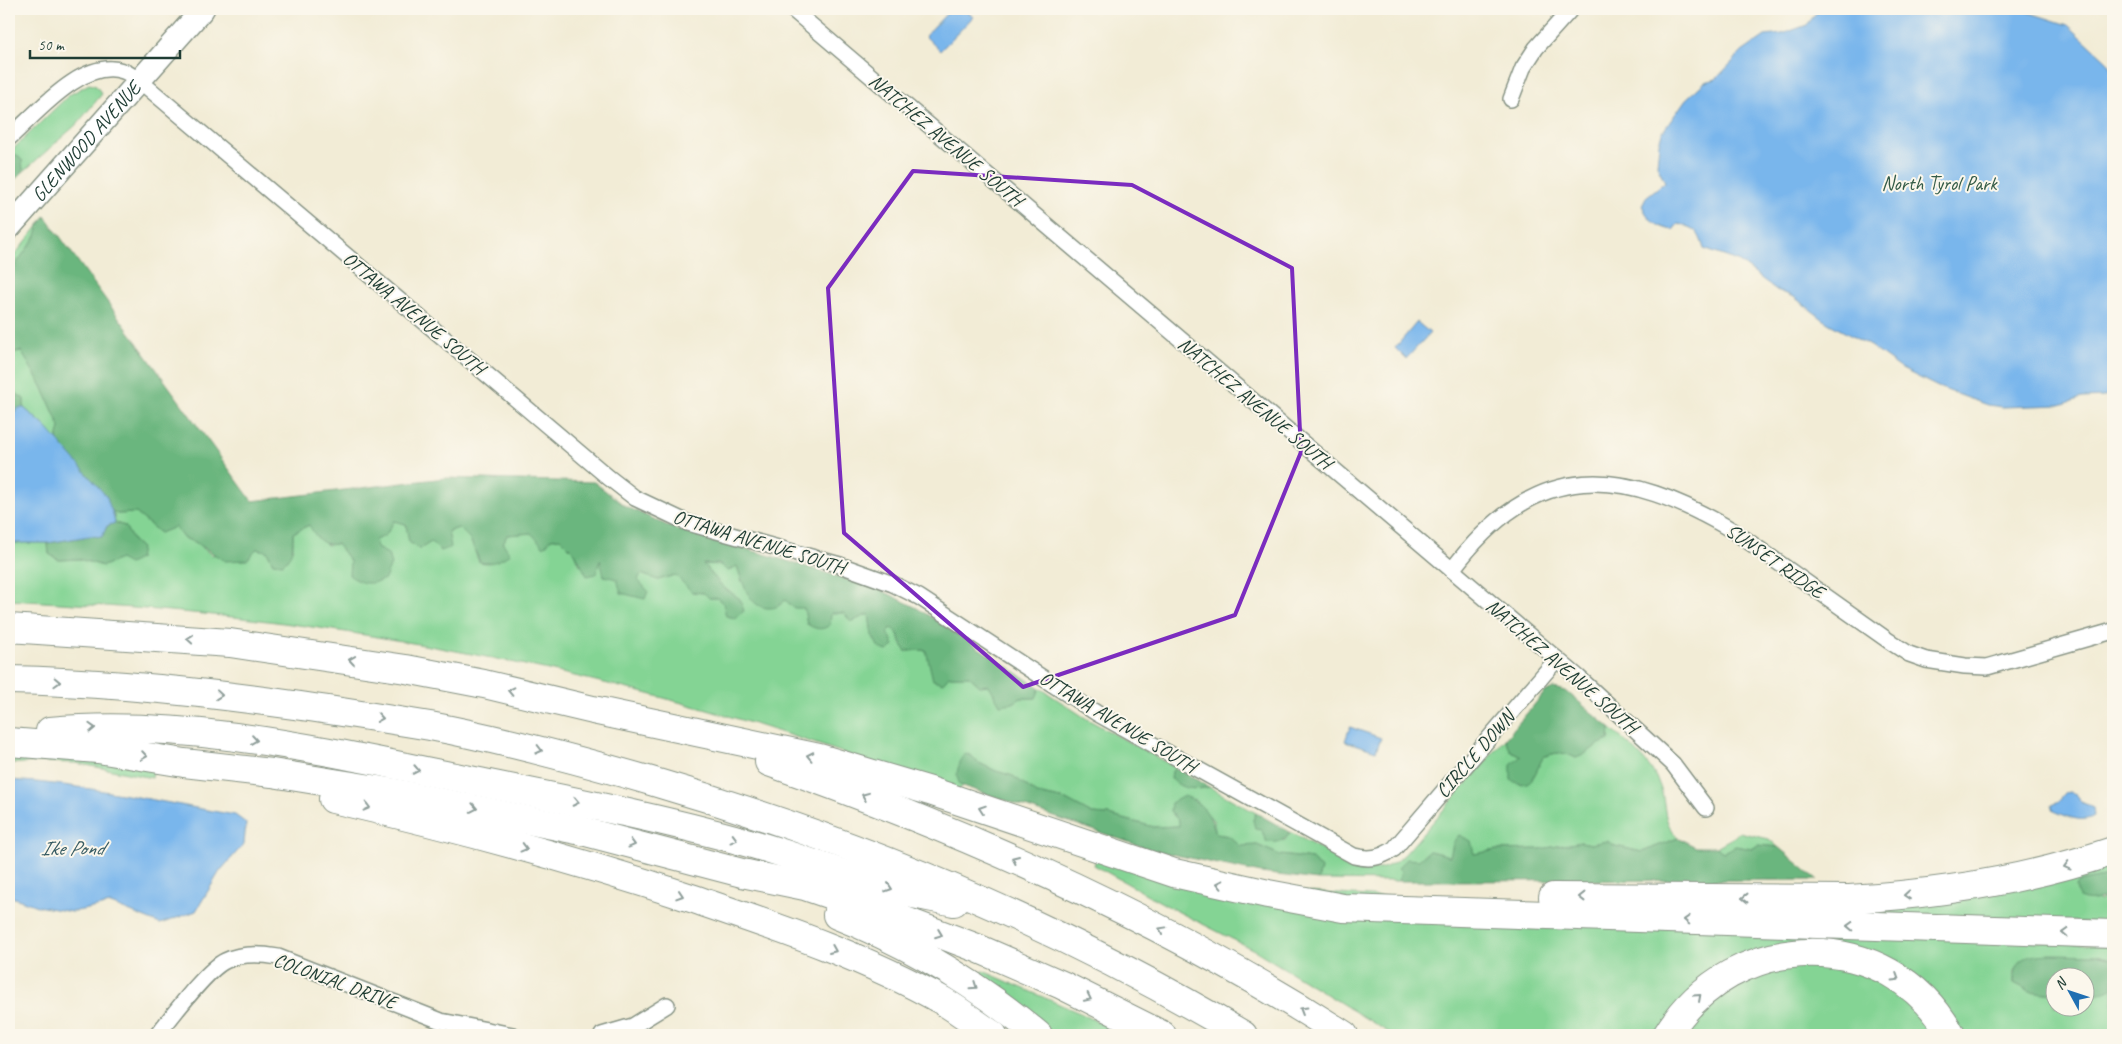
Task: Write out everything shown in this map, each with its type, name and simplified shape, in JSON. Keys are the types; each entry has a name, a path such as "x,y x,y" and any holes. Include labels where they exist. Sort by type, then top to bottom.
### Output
{"highway":[{"path":"17,627 185,639 293,651 406,669 484,684 679,733 764,760 856,793 941,826 1027,864 1146,921 1262,986 1344,1035"},
{"path":"9,680 76,682 251,699 431,727 594,764 690,792 809,831 930,879 1114,964 1243,1035"},
{"path":"592,710 819,758 930,791 1150,866 1268,894 1343,908 2113,934"},
{"path":"9,736 64,729 143,728 244,739 317,750 616,810 688,827 814,862 895,890 1004,912"},
{"path":"9,742 98,749 184,763 272,773 390,792 506,814 582,831 742,873 805,886 977,948 1062,985 1162,1035"},
{"path":"184,763 572,861 712,905 799,936 864,963 944,1002 993,1035"},
{"path":"1268,894 1376,897 1878,897 1976,886 2070,865 2113,851"},
{"path":"742,873 799,900 861,924 922,954 996,1001 1038,1035"},
{"path":"1667,1035 1688,1006 1724,976 1756,961 1789,954 1807,953 1833,954 1851,958 1891,974 1909,986 1923,999 1951,1035"}],"street":[{"name":"GLENWOOD AVENUE","path":"9,228 203,9"},
{"name":"NATCHEZ AVENUE SOUTH","path":"792,9 1557,659 1672,764 1706,808"},
{"path":"1511,98 1523,68 1536,48 1570,9"},
{"name":"OTTAWA AVENUE SOUTH","path":"9,138 73,80 91,72 112,69 125,71 140,81 635,498 688,523 840,566 893,584 919,597 1075,700 1340,848 1367,859 1383,856 1394,849"},
{"name":"SUNSET RIDGE","path":"1452,570 1489,527 1515,507 1546,492 1583,484 1604,483 1622,485 1669,498 1716,520 1889,641 1909,654 1926,660 1965,666 1987,667 2113,631"},
{"name":"CIRCLE DOWN","path":"1394,849 1557,659"},
{"name":"COLONIAL DRIVE","path":"157,1035 210,973 224,962 249,955 264,955 287,960 441,1021 513,1035"},
{"path":"602,1035 633,1026 667,1006"}],"highlighted area":[{"path":"913,171 1132,185 1292,268 1301,452 1235,615 1023,687 844,533 828,288"}],"green space":[{"path":"89,84 96,86 102,94 77,124 23,172 22,160 15,154 9,153 69,95"},
{"path":"9,153 15,154 22,160 23,172 9,185"},
{"path":"45,216 252,501 445,478 594,482 625,506 675,529 881,590 917,608 1040,688 1036,698 1021,698 1013,703 1000,705 989,685 980,686 969,676 949,676 943,683 933,680 926,650 905,651 897,632 891,628 887,632 894,646 887,651 879,648 872,635 869,614 851,622 844,613 831,613 830,625 819,629 807,624 804,608 794,608 785,600 776,607 761,607 747,593 737,566 728,571 719,564 703,564 723,587 740,599 744,611 735,618 726,616 723,603 717,598 709,598 704,593 692,592 675,575 658,580 641,574 638,580 648,591 645,599 621,593 617,579 604,576 600,560 596,574 587,576 575,553 560,538 551,539 544,547 531,533 507,535 503,543 510,554 496,561 484,563 480,562 470,539 459,528 448,531 451,547 441,551 431,542 420,549 409,542 406,524 394,521 386,535 375,540 377,548 388,554 391,564 385,579 366,583 358,581 349,575 350,561 337,544 327,544 320,540 309,525 293,533 292,550 283,564 273,563 267,551 256,549 247,560 225,561 195,542 183,538 175,527 160,533 136,513 117,514 110,509 107,497 57,441 60,427 42,386 21,351 9,353 9,274 36,236 39,225"},
{"path":"39,225 36,236 9,274 9,262"},
{"path":"21,351 42,386 60,427 57,441 46,427 24,408 24,399 10,385 8,374 9,353"},
{"path":"9,385 15,393 24,399 24,408 18,409 9,421"},
{"path":"110,509 117,514 136,513 160,533 175,526 183,538 195,542 212,555 256,549 267,551 273,563 293,549 293,533 309,525 327,545 337,544 350,561 377,548 375,540 386,535 394,521 406,524 409,542 420,549 448,531 459,528 470,539 479,562 503,543 507,535 531,533 551,539 560,538 575,553 580,565 600,559 637,580 641,574 658,580 675,575 692,592 704,593 709,598 717,598 723,603 740,599 723,587 703,564 737,566 742,582 804,608 807,624 831,613 869,613 872,635 891,638 887,632 890,627 897,632 905,651 926,650 948,676 969,676 980,686 989,685 1013,703 1021,698 1035,698 1040,688 1087,719 1176,768 1172,771 1199,789 1209,787 1256,813 1253,820 1261,829 1267,842 1285,840 1290,832 1341,860 1360,868 1377,869 1386,867 1405,854 1505,739 1511,751 1521,756 1532,779 1543,757 1560,753 1576,758 1581,756 1609,740 1610,728 1645,760 1655,775 1662,792 1666,818 1672,831 1678,838 1642,852 1615,846 1607,841 1591,844 1581,842 1541,849 1497,850 1474,854 1454,841 1450,856 1429,851 1419,860 1401,871 1399,881 1318,880 1321,869 1312,859 1280,855 1257,845 1240,847 1229,836 1216,834 1213,820 1194,799 1170,811 1179,821 1180,826 1154,827 1108,815 1092,814 1066,800 1037,794 1013,776 996,771 977,762 971,755 960,785 963,786 957,792 735,718 613,685 517,663 421,644 276,622 143,609 9,600 9,543 48,543 49,554 59,560 79,559 103,566 141,548 133,541 125,526 115,523 114,515"},
{"path":"115,523 125,526 133,541 141,548 139,559 129,564 120,559 103,566 79,559 59,560 49,554 48,543 90,536 102,537 107,526"},
{"path":"1553,688 1566,691 1610,728 1609,740 1576,758 1560,753 1543,757 1532,779 1524,784 1518,783 1511,780 1511,765 1521,756 1511,751 1505,739 1545,692"},
{"path":"9,748 154,769 152,778 76,763 37,762 9,764"},
{"path":"964,754 971,755 977,762 996,771 1013,776 1037,794 1066,800 1092,814 1108,815 1154,827 1179,826 1179,821 1170,811 1171,803 1184,796 1190,798 1201,805 1209,815 1216,834 1229,836 1240,846 1257,845 1280,855 1312,859 1321,869 1318,880 1261,873 1152,850 960,785 957,773"},
{"path":"1176,768 1209,787 1193,789 1179,785 1171,778 1172,771"},
{"path":"1256,813 1290,832 1280,841 1267,842 1261,829 1255,828 1253,820"},
{"path":"1739,832 1769,839 1778,847 1758,845 1752,849 1736,846 1723,852 1716,847"},
{"path":"1459,835 1471,841 1474,854 1497,850 1541,849 1581,842 1591,844 1607,841 1615,846 1642,852 1678,838 1696,847 1716,847 1723,852 1736,846 1752,849 1758,845 1778,847 1818,880 1399,881 1401,871 1398,868 1407,859 1419,860 1429,851 1450,856 1454,841"},
{"path":"1097,857 1174,883 2113,946 2113,959 2096,955 2021,961 2014,972 2014,983 2030,991 2044,993 2044,1016 2094,1016 2094,995 2113,988 2113,1034 1962,1035 1937,999 1797,943 1656,1035 1393,1035 1256,951 1173,909 1094,865"},
{"path":"2113,860 2113,875 2079,882 2099,901 2108,896 2113,897 2113,923 1878,915 1878,906"},
{"path":"2113,875 2113,897 2089,901 2078,898 2076,887 2079,882"},
{"path":"2037,955 2096,955 2113,959 2113,988 2094,995 2094,966 2044,966 2044,993 2030,991 2014,983 2017,967 2020,962 2025,958"},
{"path":"1789,964 1847,969 1879,981 1910,1000 1939,1035 1678,1035 1729,986"},
{"path":"983,971 1125,1035 1054,1035 979,978"}],"water":[{"path":"951,9 965,9 973,17 940,51 925,36"},
{"name":"North Tyrol Park","path":"1823,9 2018,9 2068,25 2107,61 2113,70 2113,391 2104,397 2082,398 2060,405 2003,407 1987,405 1938,387 1902,369 1870,346 1828,323 1794,297 1778,291 1738,261 1704,249 1700,238 1693,229 1678,224 1673,230 1668,229 1658,225 1647,215 1642,205 1646,197 1665,182 1657,165 1662,133 1686,99 1705,82 1716,79 1742,52 1765,36 1782,34 1807,25 1817,12"},
{"path":"1417,322 1430,333 1406,359 1395,348"},
{"path":"18,408 24,408 46,427 107,497 115,523 107,526 102,537 90,536 48,543 9,543 9,421"},
{"path":"1350,727 1381,738 1376,751 1345,741"},
{"name":"Ike Pond","path":"9,780 94,789 235,815 246,823 244,844 220,871 196,911 160,924 111,904 72,912 37,906 9,896"},
{"path":"2070,792 2076,794 2083,803 2093,807 2094,816 2079,819 2054,811 2052,804"}]}
